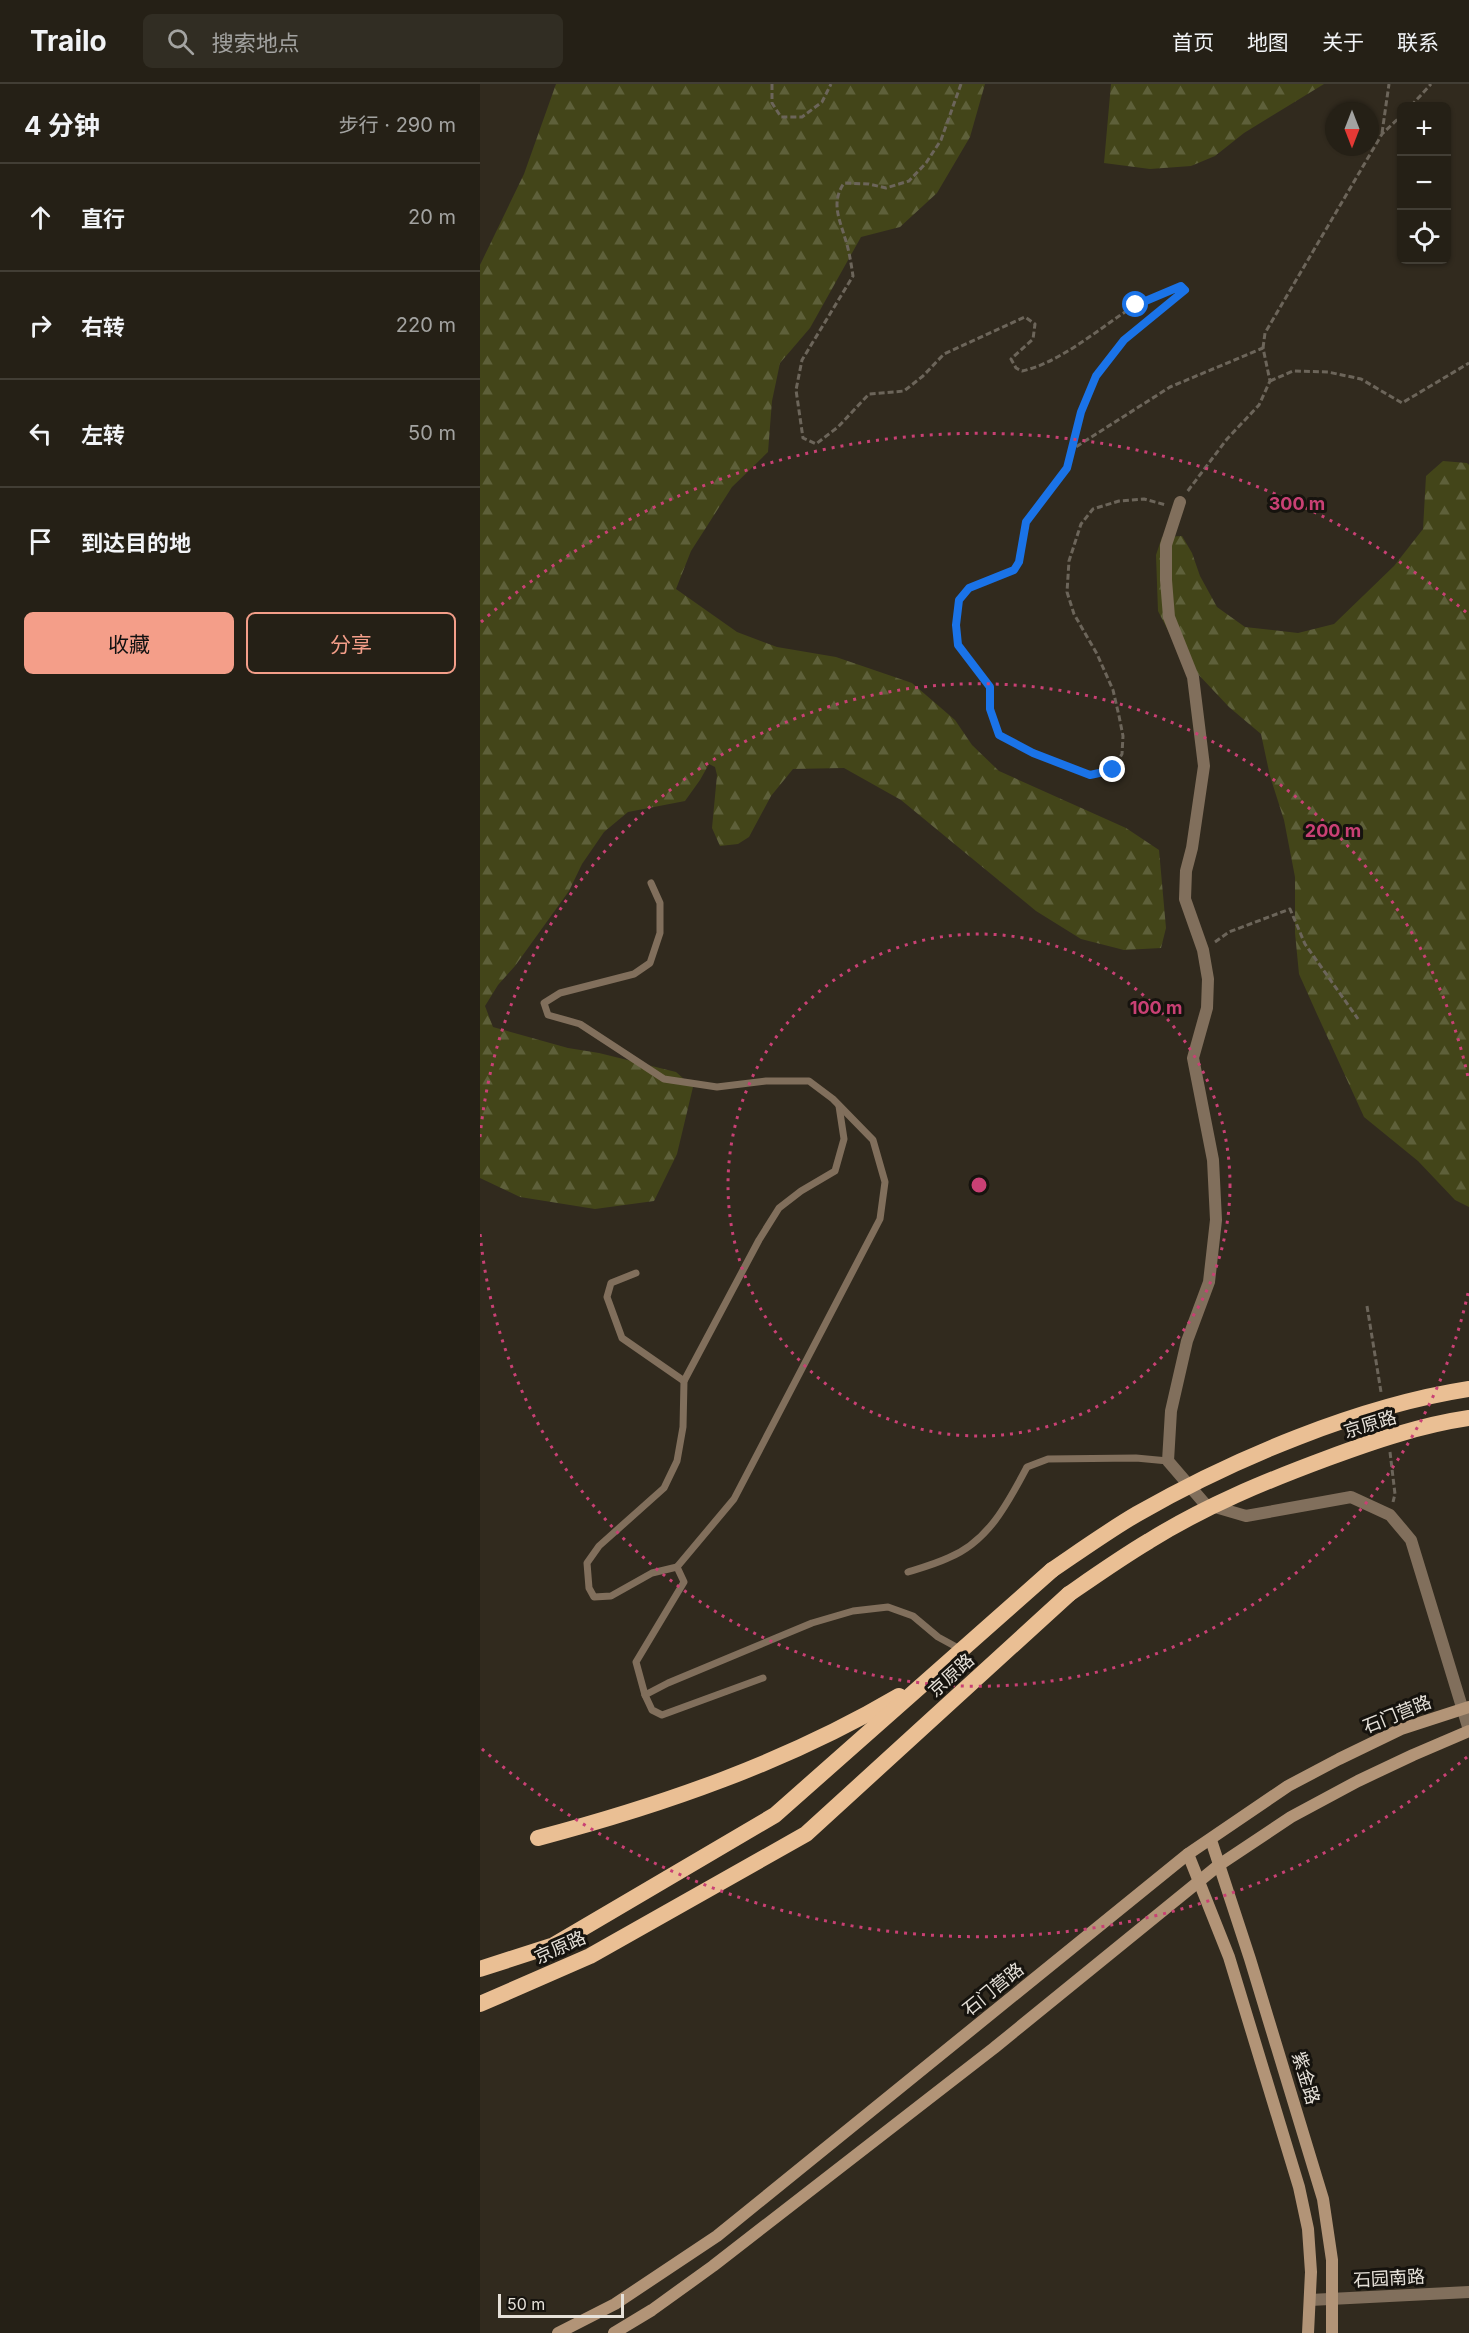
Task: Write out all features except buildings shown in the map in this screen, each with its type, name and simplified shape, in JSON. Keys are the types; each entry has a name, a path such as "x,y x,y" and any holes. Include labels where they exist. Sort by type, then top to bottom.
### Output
{"highway":[{"name":"京原路","path":"480,1970 555,1945 775,1815 1052,1570 1135,1515 1208,1476 1277,1446 1361,1416 1441,1393 1469,1389"},
{"name":"京原路","path":"480,2004 590,1956 806,1833 1069,1594 1150,1540 1230,1497 1288,1473 1369,1443 1447,1421 1469,1418"},
{"path":"538,1838 675,1798 760,1765 854,1722 931,1677"}],"main road":[{"name":"石门营路","path":"558,2333 615,2304 717,2236 1188,1854 1288,1786 1339,1759 1401,1729 1466,1707"},
{"path":"614,2333 652,2310 713,2266 994,2048 1219,1865 1291,1817 1329,1796 1469,1730"},
{"name":"紫金路","path":"1211,1840 1316,2171 1327,2220 1332,2260 1332,2333"},
{"name":"紫金路","path":"1188,1854 1229,1957 1299,2187 1308,2229 1310,2300 1308,2333"}],"street":[{"path":"1179,505 1166,545 1166,580 1169,617 1193,677 1204,766 1192,848 1186,871 1185,899 1203,950 1208,979 1207,1008 1193,1058 1213,1160 1216,1220 1209,1282 1187,1341 1172,1411 1168,1461 1204,1504 1246,1516 1351,1497 1390,1515 1411,1540 1466,1707 1469,1730"},
{"name":"石园南路","path":"1310,2300 1469,2292"}],"lane":[{"path":"651,883 660,903 660,933 650,963 634,974 560,993 544,1003 548,1015 580,1024 664,1079 717,1087 766,1081 809,1081 839,1105 873,1140 885,1182 880,1219 734,1500 677,1567 652,1573 611,1596 594,1597 589,1588 587,1563 599,1546 664,1488 677,1461 682,1427 684,1381 779,1208 801,1191 835,1171 844,1139 839,1105"},
{"path":"636,1274 611,1283 607,1297 622,1338 684,1381"},
{"path":"908,1572 950,1557 985,1533 1008,1504 1026,1467 1048,1459 1136,1458 1168,1461"},
{"path":"677,1567 684,1582 636,1662 645,1695 652,1710 662,1715 763,1678"},
{"path":"645,1695 668,1683 812,1623 853,1611 888,1607 913,1616 938,1637 962,1650"}],"path":[{"path":"772,84 771,103 781,117 802,117 822,102 831,84"},
{"path":"961,84 941,140 926,163 909,181 886,188 869,184 844,183 839,191 837,215 846,238 854,276 802,360 796,390 803,438 816,444 838,427 869,394 904,391 923,376 944,354 1025,317 1035,324 1032,339 1011,359 1016,368 1022,371 1034,369 1091,336 1136,305 1181,286 1185,290 1124,340 1096,376 1081,412 1067,468 1026,522 1019,562 1014,570 969,588 959,600 956,625 958,645 990,687 990,709 999,735 1033,753 1090,775 1113,770 1122,754 1123,736 1113,690 1097,654 1074,614 1067,592 1069,561 1081,524 1093,508 1119,501 1144,499 1179,505 1227,439 1258,405 1270,381 1263,348 1265,333 1382,134 1397,120"},
{"path":"1382,134 1389,84"},
{"path":"1415,102 1431,84"},
{"path":"1071,450 1170,387 1263,348"},
{"path":"1270,381 1293,371 1328,372 1361,379 1402,403 1469,363"},
{"path":"1203,950 1229,932 1290,909 1305,944 1358,1019"}],"green space":[{"path":"556,84 985,84 970,137 937,193 900,227 861,237 810,328 780,363 772,401 768,452 732,487 691,551 676,589 737,632 777,647 836,657 912,683 955,720 972,745 999,771 1126,828 1159,850 1166,928 1161,948 1124,950 1081,939 1036,911 901,800 844,768 793,769 771,796 749,837 738,844 720,846 712,828 717,775 715,767 709,764 685,801 628,812 604,832 582,864 569,891 515,966 498,985 485,1006 493,1027 568,1048 599,1053 676,1072 693,1087 677,1154 654,1201 595,1209 520,1197 480,1178 480,265 524,174"},
{"path":"1111,84 1324,84 1244,133 1215,156 1191,166 1150,169 1104,163"},
{"path":"1443,461 1469,465 1469,1207 1455,1200 1418,1161 1364,1117 1299,974 1295,933 1295,877 1284,820 1270,776 1261,734 1229,707 1196,672 1175,644 1158,611 1156,555 1162,537 1182,536 1217,607 1245,627 1298,633 1334,624 1394,566 1423,529 1426,476"}],"route":[{"path":"1113,770 1090,775 1033,753 999,735 990,709 990,687 958,645 956,625 959,600 969,588 986,579 1014,570 1019,562 1026,522 1067,468 1081,412 1096,376 1124,340 1185,290 1181,286 1136,305"}]}
